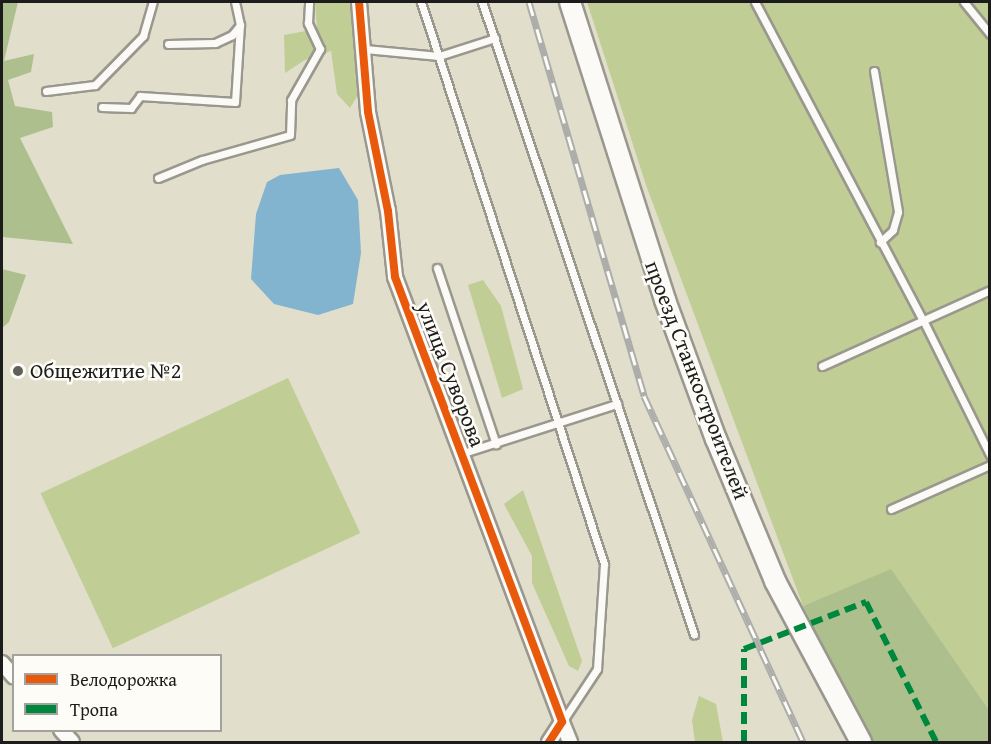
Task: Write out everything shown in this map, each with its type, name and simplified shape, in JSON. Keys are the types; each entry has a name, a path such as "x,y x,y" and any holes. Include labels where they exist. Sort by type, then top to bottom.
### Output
{"main road":[{"name":"проезд Станкостроителей","path":"570,2 661,289 716,439 775,581 861,742"}],"street":[{"name":"улица Суворова","path":"359,2 365,49 368,112 388,211 395,278 463,453 570,742"},
{"path":"2,663 12,675"},
{"path":"549,742 562,722"}],"lane":[{"path":"46,91 95,85 143,36 153,2"},
{"path":"102,107 131,108 140,96 235,102 240,25 236,2"},
{"path":"158,178 202,160 290,135 291,100 320,49 308,22 309,2"},
{"path":"421,2 556,425 604,564 597,669 562,722"},
{"path":"482,2 694,634"},
{"path":"755,2 923,320 990,455"},
{"path":"964,2 990,34"},
{"path":"168,44 215,43 232,35 240,25"},
{"path":"365,49 439,56 495,39"},
{"path":"874,71 898,212 893,230 880,242"},
{"path":"437,268 496,444"},
{"path":"822,366 990,290"},
{"path":"463,453 617,404"},
{"path":"891,509 990,465"}],"green space":[{"path":"2,2 18,2 4,61 34,54 31,72 8,80 15,106 52,112 53,127 20,138 73,244 2,237"},
{"path":"315,2 350,2 360,44 362,88 350,108 337,94 331,51 305,60 285,73 284,35 317,29"},
{"path":"587,2 989,2 989,710 891,570 803,606 646,185"},
{"path":"2,269 26,275 9,322 2,328"},
{"path":"483,280 501,306 523,389 502,398 468,285"},
{"path":"288,378 360,533 113,648 41,493"},
{"path":"523,490 582,661 578,671 569,666 532,583 532,556 504,504"},
{"path":"891,569 989,710 989,742 872,742 803,606"},
{"path":"699,696 716,704 723,742 695,742 692,720"}],"water":[{"path":"339,168 358,200 361,253 353,304 318,315 274,304 251,279 256,214 267,182 280,175"}],"railway":[{"path":"529,2 644,396 803,742"}],"marked path":[{"path":"744,742 744,649 866,602 936,742"}],"cycle path":[{"path":"359,2 368,112 388,211 395,277 562,722 549,742"}],"place":[{"name":"Общежитие №2","path":"18,371"}]}
